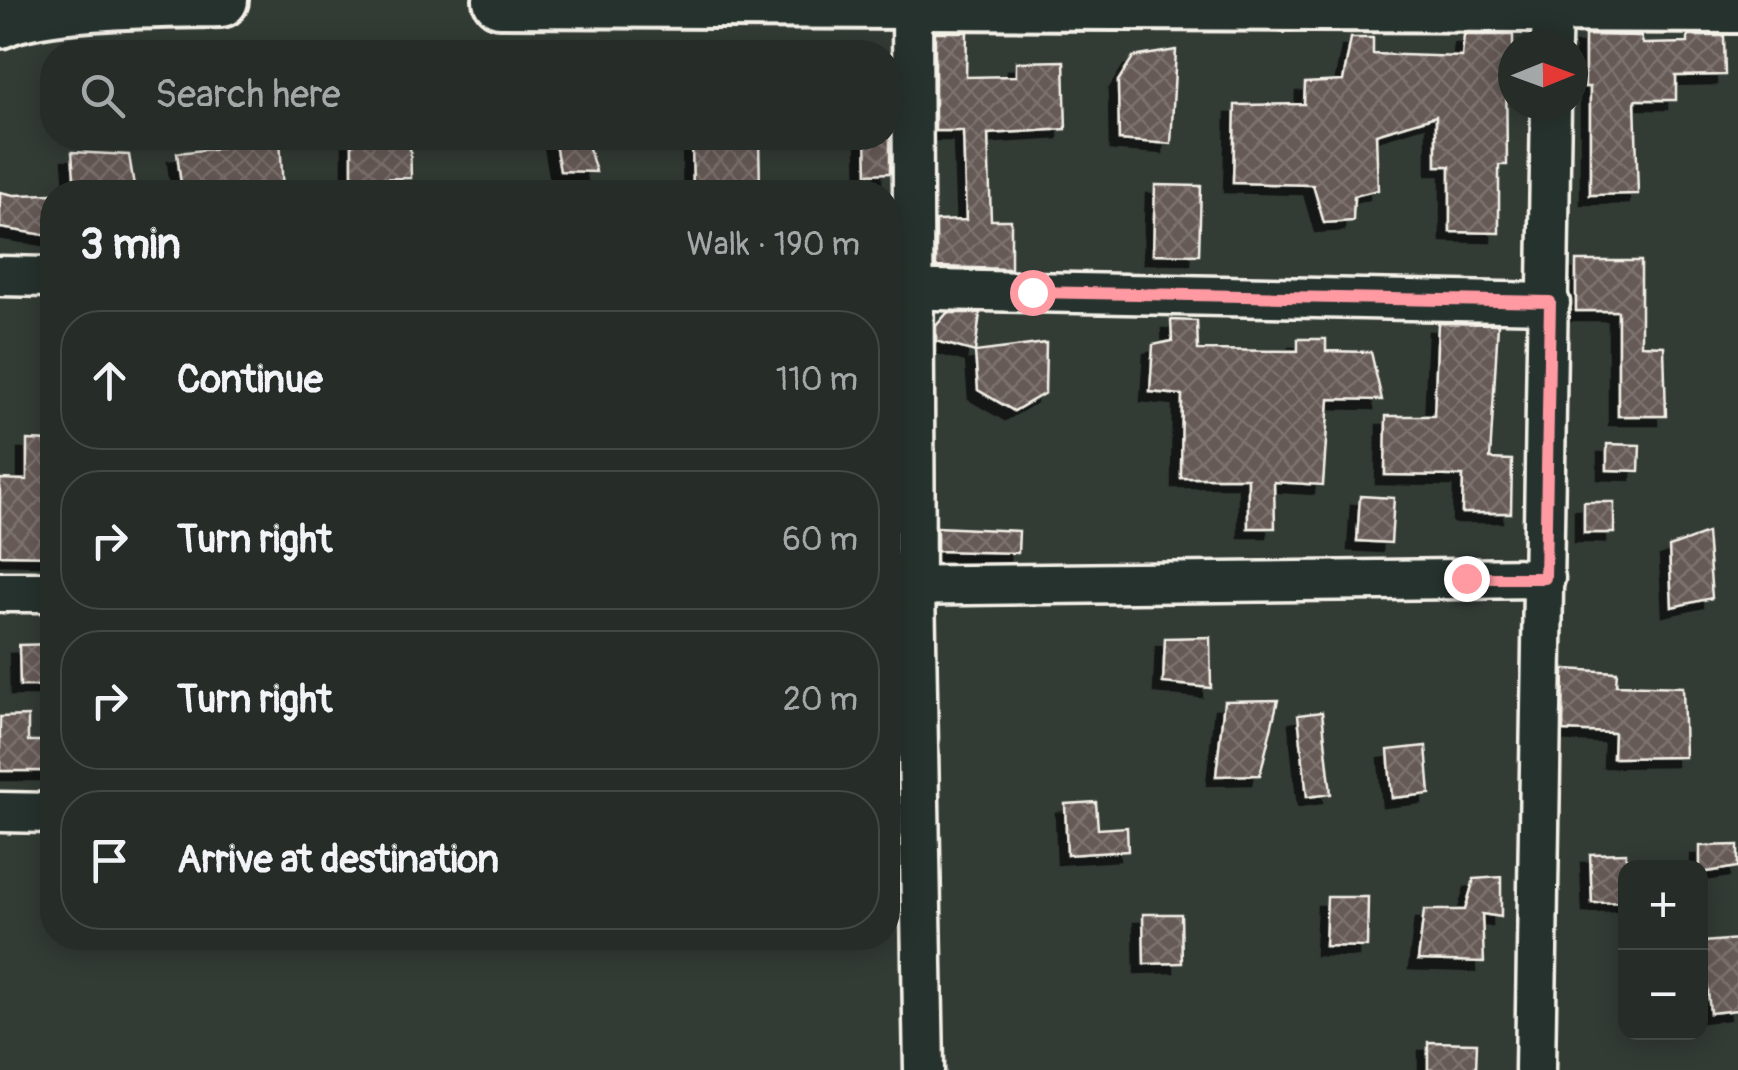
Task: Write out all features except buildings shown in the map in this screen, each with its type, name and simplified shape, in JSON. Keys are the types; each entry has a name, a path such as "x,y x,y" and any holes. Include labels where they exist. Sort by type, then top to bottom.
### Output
{"main road":[{"path":"0,21 68,2 221,0"},
{"path":"500,0 912,3 1552,24 1738,6"}],"street":[{"path":"912,3 900,289 901,586 924,1070"},
{"path":"1535,1070 1551,120"},
{"path":"0,276 40,277"},
{"path":"900,289 1550,302"},
{"path":"901,586 1545,578"},
{"path":"0,592 40,592"},
{"path":"0,812 40,813"}],"route":[{"path":"1032,292 1550,302 1545,578 1466,578"}]}
